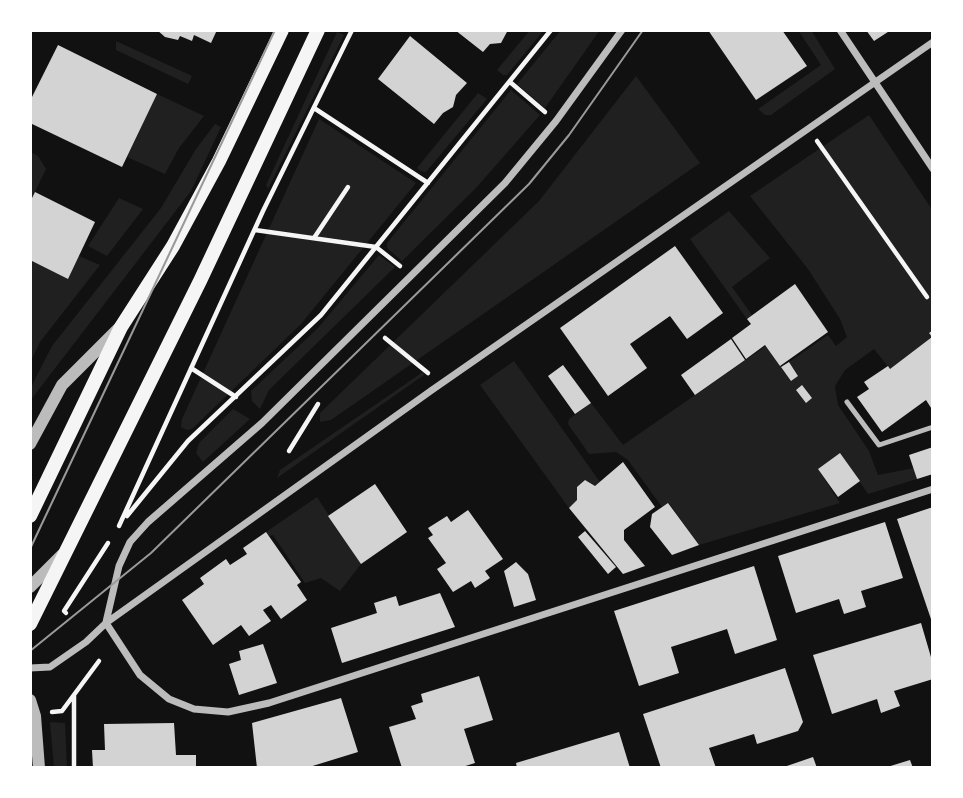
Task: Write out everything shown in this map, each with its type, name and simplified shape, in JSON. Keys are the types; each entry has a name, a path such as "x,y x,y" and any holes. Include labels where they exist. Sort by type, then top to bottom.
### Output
{"main road":[{"path":"30,516 121,327 173,246 219,161 282,30"},
{"path":"30,624 200,281 318,30"}],"street":[{"path":"622,30 556,121 505,183 226,457 148,522 130,542 119,566 106,623 140,675 169,699 194,709 228,712 307,691 933,489"},
{"path":"840,30 933,169"},
{"path":"30,668 50,667 86,642 106,623 439,384 933,42"},
{"path":"30,444 62,385 121,327"},
{"path":"30,587 64,553"},
{"path":"30,700 35,716 39,768"}],"lane":[{"path":"847,402 879,445 933,428"}],"path":[{"path":"119,526 255,230 352,30"},
{"path":"66,613 64,611 119,526 188,441 305,333 551,30"},
{"path":"509,82 556,121"},
{"path":"314,108 428,183"},
{"path":"809,128 927,297"},
{"path":"314,238 348,187"},
{"path":"255,230 376,247 412,276"},
{"path":"386,338 422,366 439,384"},
{"path":"191,369 236,397"},
{"path":"289,451 318,404"},
{"path":"48,713 62,711 99,661"},
{"path":"74,695 74,768"}],"shaded area":[{"path":"530,30 544,30 507,75 503,75 497,70"},
{"path":"561,30 600,30 545,108 517,84"},
{"path":"798,30 811,30 835,69 771,115 765,115 758,109 821,65"},
{"path":"337,32 344,35 268,189 266,185"},
{"path":"116,41 192,76 188,84 116,50"},
{"path":"636,76 700,163 331,420 320,422 320,413 539,201"},
{"path":"511,90 540,115 476,188 402,261 387,248 387,243"},
{"path":"478,93 487,99 426,172 417,168"},
{"path":"157,94 204,116 179,148 165,174 127,157"},
{"path":"869,115 933,211 933,330 929,333 932,337 890,369 874,349 845,370 835,386 838,405 869,451 878,475 914,468 917,479 868,494 840,453 818,469 840,503 699,545 669,503 662,507 628,460 616,452 589,454 568,424 569,419 591,403 623,445 766,346 791,381 798,375 789,362 828,335 836,346 847,337 840,319 808,269 750,196"},
{"path":"319,119 416,183 301,324 192,429 187,430 181,427 182,419"},
{"path":"215,124 221,127 191,191 30,401 30,389 52,346 161,208 196,149"},
{"path":"30,152 38,156 46,169 30,202"},
{"path":"119,198 143,209 107,256 88,246"},
{"path":"729,211 770,258 732,287 752,315 747,319 690,239"},
{"path":"379,255 395,267 269,390 260,409 252,401 251,391 318,328"},
{"path":"79,256 100,265 40,342 30,363 30,260 68,279"},
{"path":"514,361 600,482 595,486 585,480 577,487 577,500 569,508 480,385"},
{"path":"423,372 424,375 277,478 280,470"},
{"path":"233,409 250,419 203,462 196,453 199,443"},
{"path":"317,497 361,564 340,591 321,578 305,583 273,535 269,536 266,532"},
{"path":"50,722 65,723 67,768 54,768"}],"building":[{"path":"157,30 217,30 211,43 194,35 192,41 180,36 178,40 165,37"},
{"path":"455,30 508,30 501,43 490,44 483,52"},
{"path":"708,30 782,30 807,66 756,100"},
{"path":"866,30 891,30 874,41"},
{"path":"410,36 467,83 456,95 453,107 443,113 434,124 378,79"},
{"path":"58,45 157,94 122,167 30,123 30,101"},
{"path":"35,192 95,222 68,279 30,260 30,202"},
{"path":"675,246 723,313 687,339 670,316 630,344 647,368 608,396 560,328"},
{"path":"795,284 828,332 780,366 765,345 746,359 732,338 751,324 747,319"},
{"path":"933,330 933,411 926,400 882,432 857,397 869,389 864,382 888,366 890,369 932,337 929,333"},
{"path":"731,339 745,360 695,395 681,375"},
{"path":"789,362 798,376 791,381 781,367"},
{"path":"563,365 591,403 575,414 548,376"},
{"path":"802,385 812,398 806,403 796,390"},
{"path":"933,447 933,474 917,479 909,455"},
{"path":"840,453 860,481 838,497 818,469"},
{"path":"623,462 655,507 624,530 624,540 645,566 623,574 569,508 577,500 577,487 585,480 595,486"},
{"path":"375,484 407,532 361,564 328,516"},
{"path":"668,503 699,545 672,555 650,527 652,514"},
{"path":"933,507 933,625 897,519"},
{"path":"468,510 503,559 485,571 490,578 475,588 471,581 453,592 437,569 446,563 428,538 433,535 428,528 447,516 451,522"},
{"path":"885,522 903,578 861,591 866,607 844,614 839,599 796,613 778,556"},
{"path":"585,531 616,567 608,574 578,537"},
{"path":"266,532 301,582 297,585 307,600 281,619 271,605 263,610 271,621 249,636 241,625 213,645 182,600 204,584 200,578 226,559 230,565 247,554 243,548"},
{"path":"516,562 528,574 536,600 514,607 504,571"},
{"path":"754,566 777,640 735,654 727,629 671,647 679,673 639,686 614,611"},
{"path":"440,593 455,627 342,663 331,628 377,613 374,603 396,596 399,606"},
{"path":"921,623 933,664 933,679 894,691 900,706 881,713 877,699 832,714 813,655"},
{"path":"263,644 277,683 239,695 229,664 241,660 239,651"},
{"path":"785,668 803,722 798,731 757,744 754,734 709,748 716,768 661,768 643,714"},
{"path":"479,676 493,720 464,729 475,763 459,768 402,768 389,727 416,719 411,706 423,702 421,694"},
{"path":"341,698 358,752 306,768 257,768 252,723"},
{"path":"174,723 176,755 196,755 196,768 93,768 92,750 105,750 104,724"},
{"path":"619,732 630,768 517,768 516,763"},
{"path":"813,757 817,768 781,768"},
{"path":"910,760 913,768 884,768"}],"tram line":[{"path":"30,549 275,30"},
{"path":"30,651 151,553 529,184 569,135 643,30"}]}
